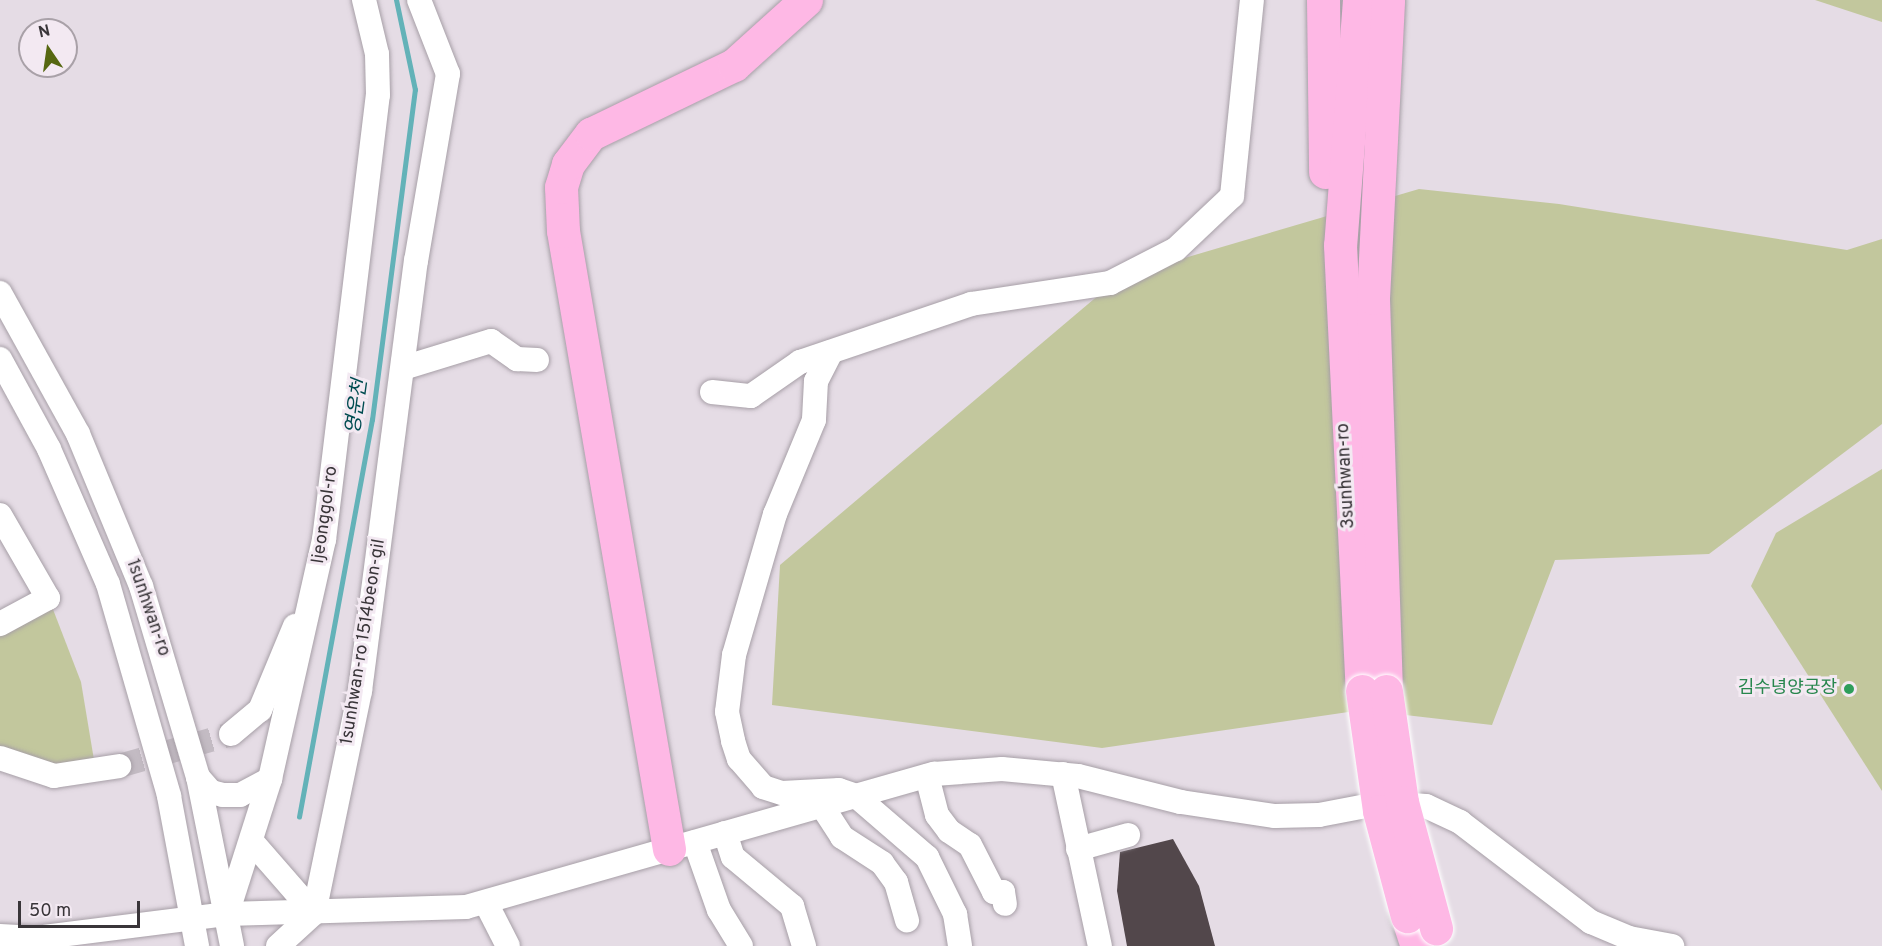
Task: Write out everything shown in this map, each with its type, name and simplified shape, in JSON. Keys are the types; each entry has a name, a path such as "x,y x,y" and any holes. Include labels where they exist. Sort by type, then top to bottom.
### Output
{"highway":[{"path":"681,846 563,231 561,187 567,164 591,134 734,65 806,0"},
{"path":"681,846 575,217 580,182 590,161 606,146 745,78 826,0"},
{"path":"1323,0 1325,209 1344,396"},
{"name":"3sunhwan-ro","path":"1359,0 1340,245 1344,396 1374,691"},
{"name":"3sunhwan-ro","path":"1388,0 1372,298 1374,691 1379,811 1425,934"}],"street":[{"name":"Ijeonggol-ro","path":"227,914 254,843 315,592 378,95 377,54 364,0"},
{"name":"1sunhwan-ro 1514beon-gil","path":"314,913 360,691 403,368 448,74 420,0"},
{"path":"712,392 751,396 800,362 971,304 1110,283 1176,249 1232,196 1252,0"},
{"name":"1sunhwan-ro","path":"0,293 43,365 108,503 141,586 198,777 232,946"},
{"path":"403,368 491,341 517,359 537,360"},
{"path":"831,352 816,381 806,442 792,463 734,655 727,712 739,759 763,787 788,793 838,790 856,796 927,857 940,879 960,946"},
{"name":"1sunhwan-ro","path":"0,359 49,449 108,584 170,796 197,946"},
{"path":"0,515 48,598 0,624"},
{"path":"231,735 260,710 289,636 315,592"},
{"path":"0,758 54,776 119,766"},
{"path":"0,936 36,938 227,914 314,913 486,903 927,776 1002,769 1063,774 1275,816 1319,815 1382,803 1426,806 1460,822 1591,922 1629,939 1672,946"},
{"path":"1063,774 1100,946"},
{"path":"927,776 937,814 949,831 970,845 994,892 1003,892 1005,904"},
{"path":"198,777 211,792 223,795 240,795 270,779"},
{"path":"822,806 842,837 882,862 896,882 907,920"},
{"path":"725,833 733,857 792,906 804,946"},
{"path":"1078,849 1128,835"},
{"path":"254,843 314,913"},
{"path":"681,846 741,946"},
{"path":"940,879 943,946"},
{"path":"486,903 508,946"},
{"path":"278,946 314,913"}],"green space":[{"path":"1815,0 1882,0 1882,22"},
{"path":"1419,189 1559,204 1847,250 1882,239 1882,424 1709,554 1555,560 1492,725 1362,710 1102,748 772,705 780,565 1120,277"},
{"name":"김수녕양궁장","path":"1882,469 1882,791 1751,586 1776,533"},
{"path":"49,599 81,682 94,760 44,769 0,753 0,626"}],"building":[{"path":"1173,839 1199,886 1215,946 1127,946 1117,891 1120,852"}],"waterway":[{"name":"영운천","path":"299,817 372,420 415,90 396,0"}],"tunnel":[{"path":"119,766 231,734"}],"place":[{"name":"김수녕양궁장","path":"1849,689"}]}
